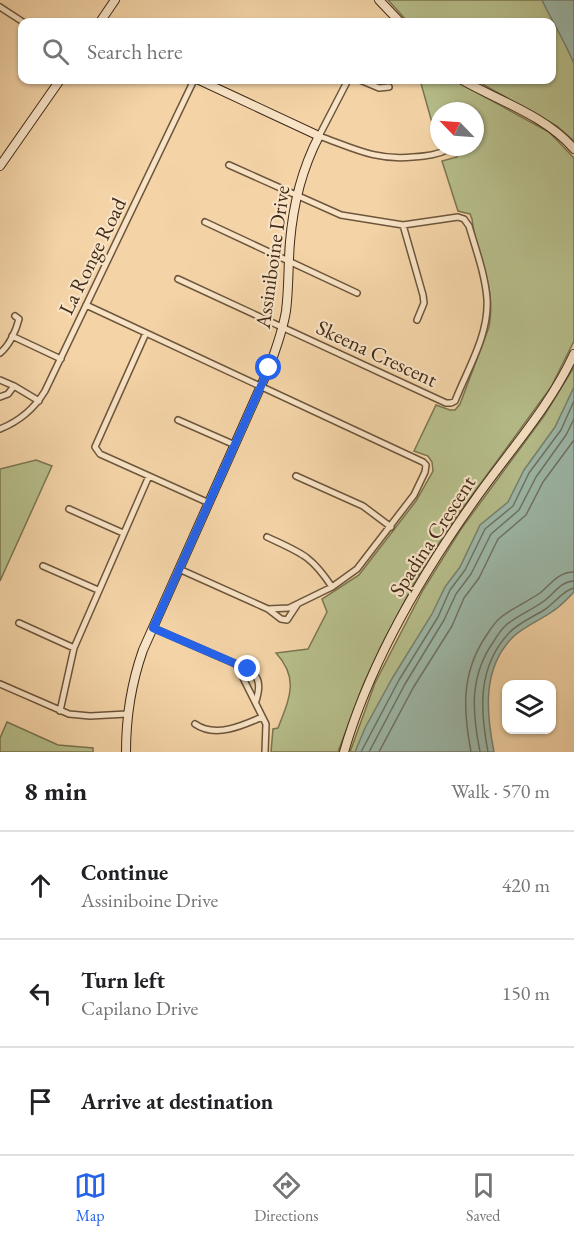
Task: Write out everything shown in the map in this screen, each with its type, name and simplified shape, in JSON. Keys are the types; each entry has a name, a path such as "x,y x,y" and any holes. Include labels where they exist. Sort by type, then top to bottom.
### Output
{"street":[{"path":"103,18 115,0"},
{"path":"379,0 396,18"},
{"path":"0,7 18,19"},
{"path":"0,166 57,84"},
{"name":"La Ronge Road","path":"0,429 21,419 39,401 192,84"},
{"path":"208,84 320,136 363,153 391,158 430,155"},
{"path":"320,136 346,84"},
{"path":"370,84 379,88 389,87"},
{"path":"469,84 540,122 567,141 574,149"},
{"name":"Assiniboine Drive","path":"126,752 127,714 134,676 153,628 261,387 283,327 288,290 291,233 297,196 303,175 320,136"},
{"name":"Skeena Crescent","path":"229,165 340,215 403,225 458,217 464,219 469,226 484,280 486,311 481,339 455,401 446,403 283,327"},
{"path":"205,222 357,292"},
{"path":"403,225 423,295 424,303 417,320"},
{"path":"178,279 283,327"},
{"path":"86,305 424,463 427,468 414,495 357,569 332,587 298,604 289,608 268,609"},
{"path":"0,353 19,321 15,316"},
{"path":"146,333 95,447 100,454 209,503"},
{"path":"12,336 61,359"},
{"name":"Spadina Crescent","path":"344,752 353,724 386,648 426,572 467,510 546,404 564,376 574,354"},
{"path":"0,380 39,401"},
{"path":"0,397 8,394 14,386"},
{"path":"178,420 235,445"},
{"path":"60,711 74,648 150,476"},
{"path":"296,476 363,506 391,527"},
{"path":"69,509 123,533"},
{"path":"267,537 310,559 323,572 332,587"},
{"path":"43,566 98,591"},
{"path":"179,569 268,609 281,619 287,620 298,604"},
{"path":"19,623 74,648"},
{"path":"153,628 248,669 259,681 256,701"},
{"path":"237,664 266,724 266,752"},
{"path":"0,684 60,711 90,717 127,714"},
{"path":"195,724 201,729 222,730 242,726 262,717"}],"green space":[{"path":"388,0 551,0 574,48 574,141 557,126 482,84 556,84 556,18 404,18"},
{"path":"421,84 461,84 549,132 574,158 574,341 551,387 454,520 417,578 363,685 338,752 271,752 273,729 278,728 290,689 288,672 276,653 308,649 327,612 322,599 359,575 416,501 433,471 432,462 428,456 414,451 436,405 455,410 460,404 489,327 491,312 488,285 472,219 470,214 458,211 442,161 457,157 484,156 484,102 430,102 430,116"},
{"path":"574,367 574,394 565,417 361,752 350,752 375,683 423,590 461,529 544,416"},
{"path":"36,460 52,466 0,581 0,469"},
{"path":"7,722 58,745 93,748 93,752 0,752 0,738"}],"water":[{"path":"542,0 574,0 574,64 556,26 556,18 552,18"},
{"path":"574,387 574,592 556,609 513,637 496,662 491,676 488,706 494,752 355,752 365,728 393,677 432,614 445,587 460,567 480,525 508,502 524,470 555,427"}],"route":[{"path":"248,669 153,628 269,368"}]}
